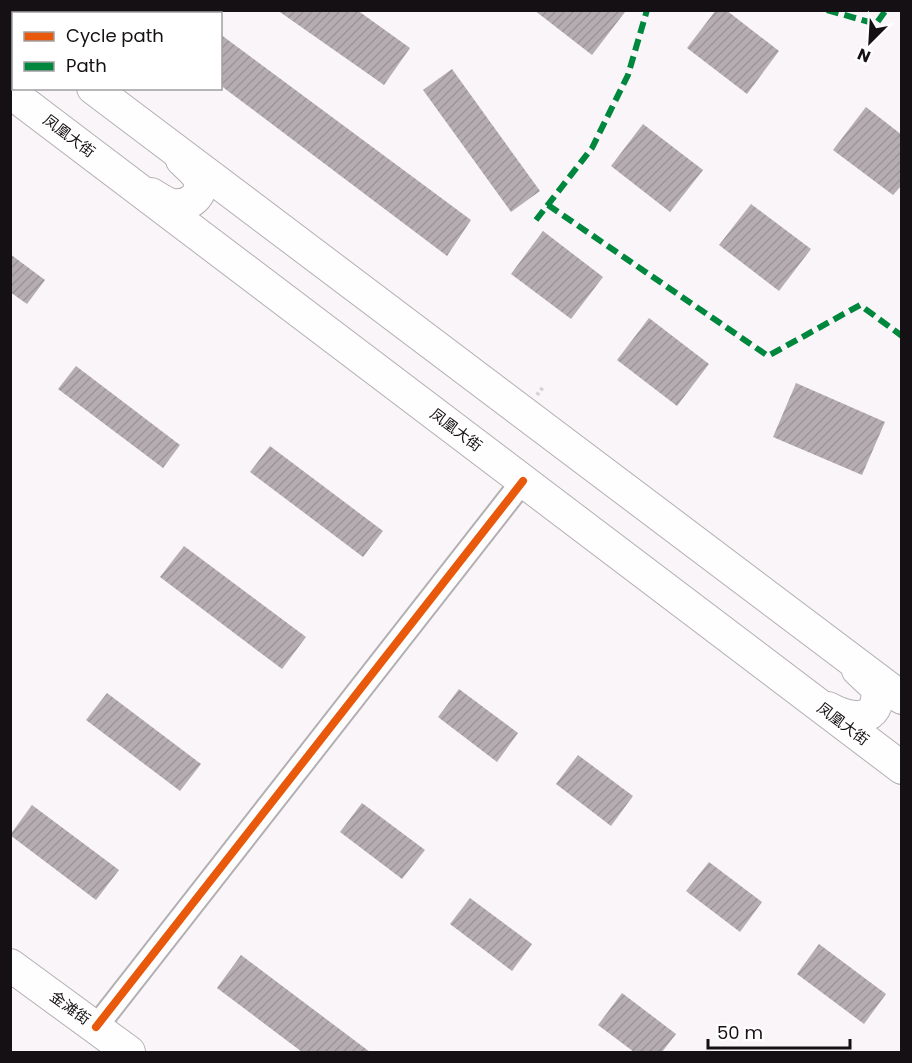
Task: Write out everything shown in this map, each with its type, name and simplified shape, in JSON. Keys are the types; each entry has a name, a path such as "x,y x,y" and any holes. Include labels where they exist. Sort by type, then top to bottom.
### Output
{"main road":[{"path":"96,90 902,698"},
{"name":"凤凰大街","path":"10,92 902,768"},
{"path":"129,182 171,205 183,205 192,201 199,192 200,183 194,171 156,136"},
{"path":"804,694 842,716 862,717 877,703 877,688 837,649"},
{"name":"金滩街","path":"10,964 129,1053"}],"street":[{"path":"96,1027 523,481"}],"building":[{"path":"174,10 189,10 191,12 172,12"},
{"path":"277,10 357,10 410,48 384,85"},
{"path":"534,10 622,10 625,12 592,55"},
{"path":"716,10 726,10 779,51 747,94 687,48"},
{"path":"222,35 471,220 447,256 222,87"},
{"path":"452,69 540,191 511,212 423,90"},
{"path":"866,107 902,135 902,185 893,195 833,150"},
{"path":"643,124 703,170 670,212 611,166"},
{"path":"751,204 811,249 779,291 719,245"},
{"path":"543,231 603,277 571,319 511,274"},
{"path":"10,254 45,280 27,304 10,292"},
{"path":"649,318 709,364 677,406 617,360"},
{"path":"76,366 180,445 163,468 58,389"},
{"path":"796,383 885,422 862,475 773,437"},
{"path":"270,446 383,531 363,557 250,472"},
{"path":"184,546 306,637 282,669 160,577"},
{"path":"459,689 518,733 497,762 438,717"},
{"path":"107,693 201,764 180,791 86,720"},
{"path":"578,755 633,796 611,826 556,784"},
{"path":"362,803 425,850 402,879 340,832"},
{"path":"32,805 119,870 96,900 10,835"},
{"path":"709,862 762,902 740,932 686,891"},
{"path":"470,898 532,944 512,971 450,924"},
{"path":"819,944 886,994 864,1024 797,974"},
{"path":"241,955 370,1052 302,1052 217,988"},
{"path":"622,993 676,1034 662,1052 634,1052 598,1025"}],"marked path":[{"path":"536,220 592,148 628,75 647,10"},
{"path":"827,10 876,24 886,10"},
{"path":"548,205 768,356 860,305 902,336"}],"cycle path":[{"path":"96,1027 523,481"}]}
